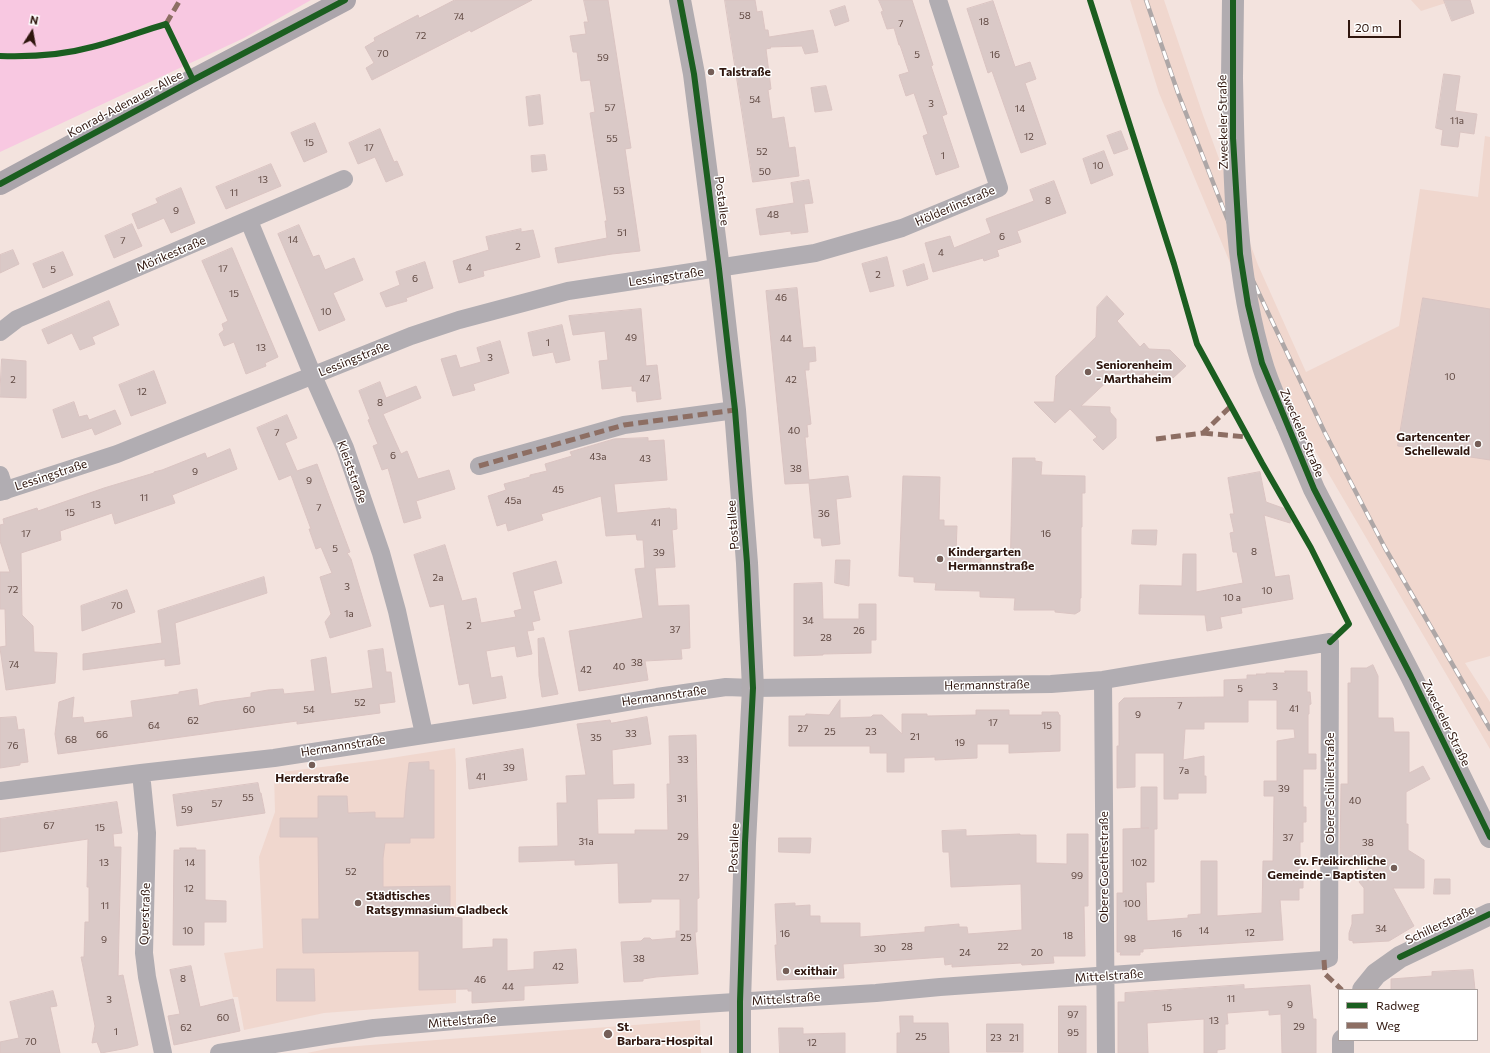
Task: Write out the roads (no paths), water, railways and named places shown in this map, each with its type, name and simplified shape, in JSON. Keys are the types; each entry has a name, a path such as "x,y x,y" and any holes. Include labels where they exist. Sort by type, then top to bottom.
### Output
{"main road":[{"name":"Konrad-Adenauer-Allee","path":"0,184 345,0"}],"street":[{"name":"Postallee","path":"680,0 694,74 719,269 735,410 747,555 753,688 745,843 740,1002 740,1053"},
{"name":"Hölderlinstraße","path":"719,269 815,253 902,228 999,188 938,0"},
{"name":"Zweckeler Straße","path":"1233,0 1233,138 1240,254 1248,305 1262,363 1314,489 1411,676 1490,837"},
{"name":"Mörikestraße","path":"0,332 17,319 249,221 344,179"},
{"name":"Kleiststraße","path":"249,221 313,376 345,448 381,553 403,634 424,734"},
{"name":"Lessingstraße","path":"2,486 117,454 411,336 458,320 568,291 719,269"},
{"path":"479,466 624,425 735,410"},
{"name":"Hermannstraße","path":"0,791 274,758 726,687 753,688 1051,684 1103,680 1330,642"},
{"name":"Obere Schillerstraße","path":"1330,642 1330,958"},
{"name":"Obere Goethestraße","path":"1103,680 1106,1053"},
{"name":"Querstraße","path":"141,773 148,833 144,953 147,977 163,1053"},
{"name":"Schillerstraße","path":"1364,989 1376,974 1400,957 1490,914"},
{"name":"Mittelstraße","path":"219,1053 374,1028 500,1017 740,1002 1324,960 1330,958"},
{"path":"1342,1053 1343,1041"}],"railway":[{"path":"1146,0 1178,93 1245,264 1325,433 1385,548 1490,729"}],"place":[{"name":"Talstraße","path":"711,72"},
{"name":"Seniorenheim - Marthaheim","path":"1088,372"},
{"name":"Gartencenter Schellewald","path":"1478,444"},
{"name":"Kindergarten Hermannstraße","path":"940,559"},
{"name":"Herderstraße","path":"312,765"},
{"name":"ev. Freikirchliche Gemeinde - Baptisten","path":"1394,868"},
{"name":"Städtisches Ratsgymnasium Gladbeck","path":"358,903"},
{"name":"exithair","path":"786,971"},
{"name":"St. Barbara-Hospital","path":"608,1034"}]}
